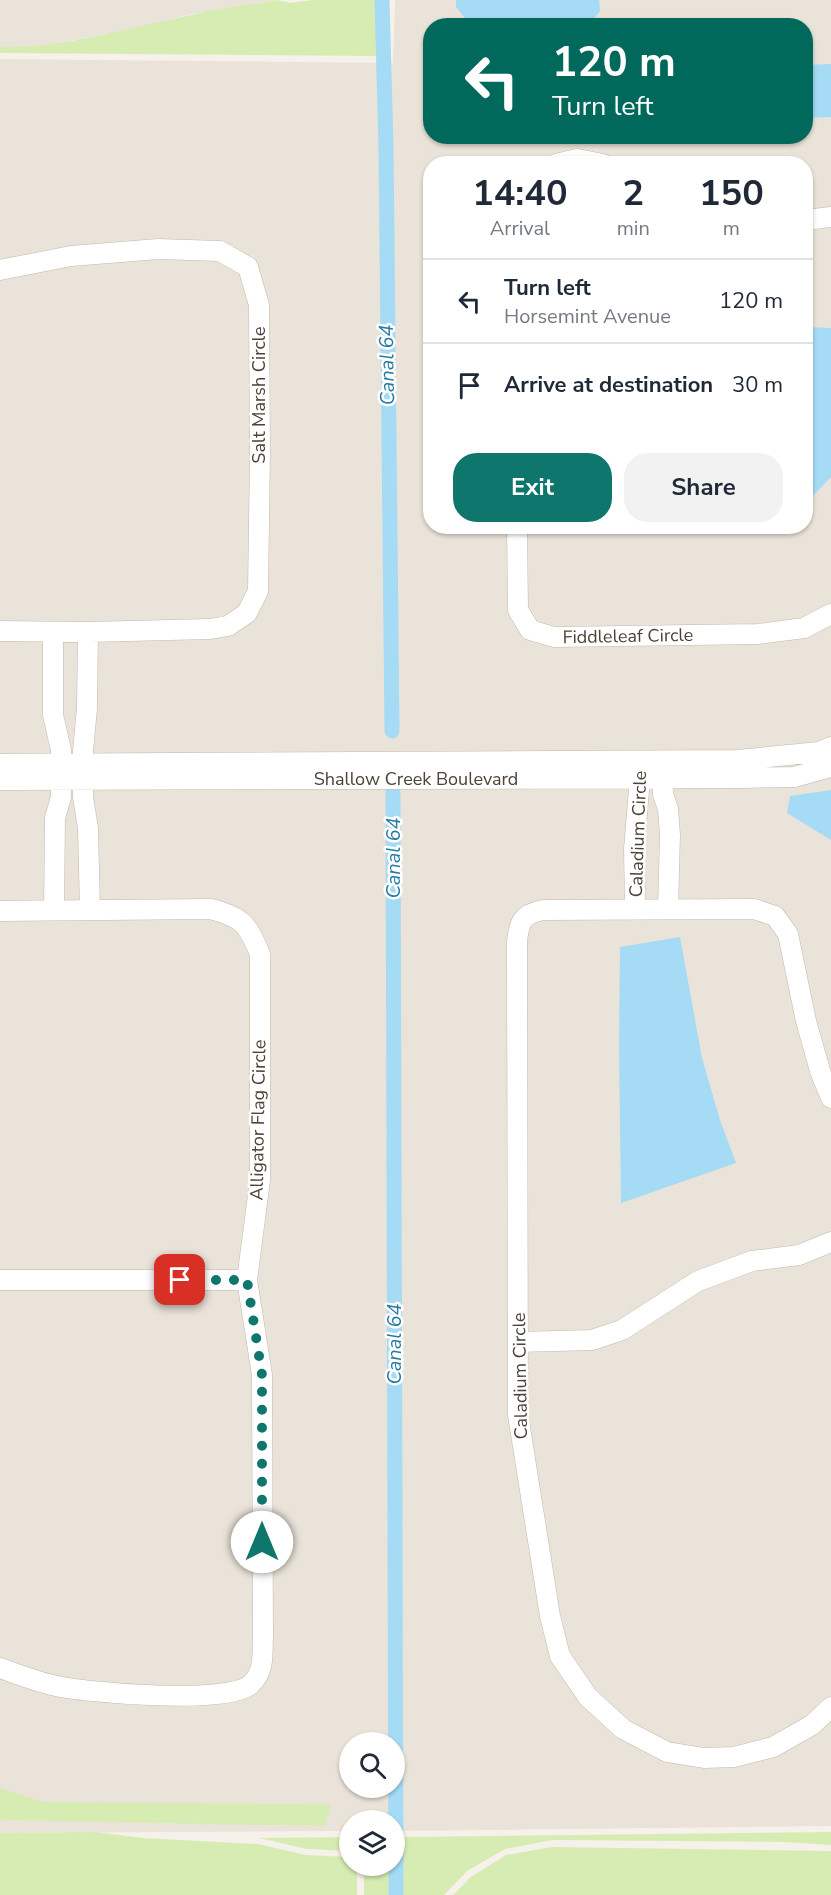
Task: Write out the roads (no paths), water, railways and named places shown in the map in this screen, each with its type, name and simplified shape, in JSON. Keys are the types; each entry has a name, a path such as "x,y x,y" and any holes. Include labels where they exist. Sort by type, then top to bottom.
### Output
{"street":[{"path":"813,219 831,217"},
{"name":"Salt Marsh Circle","path":"0,270 71,256 158,249 220,251 248,267 259,305 260,453 258,591 247,613 228,626 210,629 88,632 0,631"},
{"name":"Fiddleleaf Circle","path":"517,534 518,610 530,630 554,637 758,634 804,628 831,614"},
{"path":"54,632 52,715 61,750 61,797 55,818 54,910"},
{"path":"88,632 83,797 88,828 90,910"},
{"name":"Shallow Creek Boulevard","path":"662,769 819,752 831,747"},
{"name":"Shallow Creek Boulevard","path":"0,764 61,772 662,769 794,777 831,767"},
{"name":"Caladium Circle","path":"635,908 634,849 641,769"},
{"name":"Caladium Circle","path":"662,769 663,794 668,809 670,835 668,908"},
{"name":"Shallow Creek Boulevard","path":"0,780 61,772"},
{"name":"Alligator Flag Circle","path":"0,911 211,909 231,915 248,927 260,954 260,1180 247,1280 262,1375 262,1669 250,1686 223,1695 111,1694 53,1686 0,1668"},
{"name":"Caladium Circle","path":"831,1098 821,1074 806,1021 788,934 775,916 754,909 543,910 531,912 519,924 517,942 518,1415 550,1616 560,1656 588,1697 623,1729 667,1752 704,1758 734,1757 773,1747 812,1725 831,1707"},
{"path":"518,1342 592,1340 622,1330 698,1281 752,1262 799,1255 831,1242"},
{"path":"0,1280 247,1280"}],"water":[{"path":"456,0 599,0 600,11 594,18 465,18 456,7"},
{"path":"831,64 831,117 813,118 813,65"},
{"path":"813,327 831,328 831,477 813,496"},
{"path":"831,790 831,840 787,813 790,796"},
{"path":"680,937 702,1058 720,1120 736,1163 621,1203 620,947"}],"waterway":[{"name":"Canal 64","path":"382,0 386,146 392,731"},
{"name":"Canal 64","path":"393,793 396,1895"}]}
